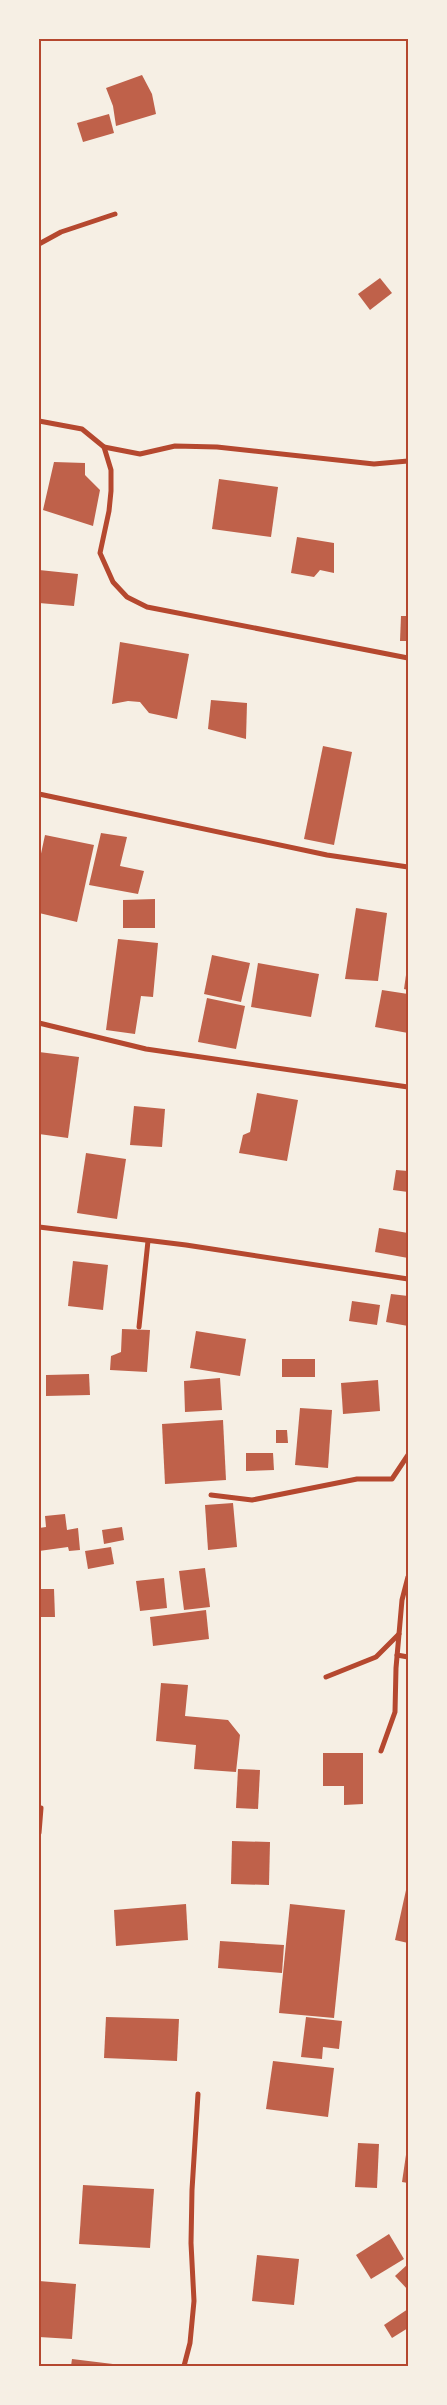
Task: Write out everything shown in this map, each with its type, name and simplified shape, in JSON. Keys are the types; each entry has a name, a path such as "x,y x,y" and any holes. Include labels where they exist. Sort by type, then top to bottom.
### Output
{"street":[{"path":"39,244 62,232 116,214"},
{"path":"39,421 82,429 104,447 140,454 175,446 217,448 374,464 408,461"},
{"path":"104,447 111,470 111,491 100,553 113,582 128,597 147,606 408,658"},
{"path":"39,794 327,855 408,867"},
{"path":"39,1023 146,1049 408,1088"},
{"path":"39,1227 408,1279"},
{"path":"139,1327 148,1241"},
{"path":"211,1495 252,1500 357,1479 392,1479 408,1455"},
{"path":"381,1751 395,1712 397,1655 402,1600 408,1577"},
{"path":"326,1676 376,1657 399,1634"},
{"path":"397,1655 408,1657"},
{"path":"39,1833 41,1808"},
{"path":"184,2366 190,2344 194,2301 191,2243 192,2190 198,2094"}],"building":[{"path":"142,75 152,94 156,114 116,126 113,106 106,88"},
{"path":"109,114 114,133 83,142 77,123"},
{"path":"380,278 392,293 370,310 358,294"},
{"path":"54,462 85,463 85,475 100,490 93,526 43,510"},
{"path":"219,479 278,487 271,537 212,529"},
{"path":"297,537 334,543 334,573 320,570 314,577 291,573"},
{"path":"39,570 78,574 74,606 39,603"},
{"path":"401,616 408,616 408,641 400,641"},
{"path":"120,642 189,654 177,719 149,713 140,702 128,701 112,704"},
{"path":"211,700 247,703 246,739 208,729"},
{"path":"323,746 352,752 334,845 304,839"},
{"path":"101,833 127,837 120,866 144,871 138,894 89,885"},
{"path":"45,835 94,845 77,922 39,913 39,863"},
{"path":"155,899 155,928 123,928 123,900"},
{"path":"356,908 387,913 378,981 345,979"},
{"path":"118,939 158,943 153,997 141,996 135,1034 106,1030"},
{"path":"212,955 250,963 241,1002 204,994"},
{"path":"258,963 319,974 311,1017 251,1007"},
{"path":"408,968 408,990 404,989"},
{"path":"382,990 408,994 408,1033 375,1027"},
{"path":"207,998 245,1006 236,1049 198,1042"},
{"path":"39,1052 79,1057 68,1138 39,1134"},
{"path":"257,1093 298,1100 287,1161 239,1153 243,1135 250,1132"},
{"path":"134,1106 165,1109 162,1147 130,1145"},
{"path":"86,1153 126,1159 117,1219 77,1213"},
{"path":"396,1170 408,1171 408,1192 393,1190"},
{"path":"379,1228 408,1233 408,1258 375,1252"},
{"path":"73,1261 108,1265 103,1310 68,1306"},
{"path":"391,1294 408,1296 408,1326 386,1322"},
{"path":"352,1301 380,1305 377,1325 349,1321"},
{"path":"122,1329 150,1330 147,1372 110,1370 111,1356 121,1352"},
{"path":"196,1331 246,1339 240,1376 190,1368"},
{"path":"282,1359 315,1359 315,1377 282,1377"},
{"path":"89,1374 90,1395 46,1396 46,1375"},
{"path":"220,1378 222,1410 185,1412 184,1381"},
{"path":"378,1380 380,1411 343,1414 341,1383"},
{"path":"300,1408 332,1410 328,1468 295,1465"},
{"path":"223,1420 226,1480 165,1484 162,1424"},
{"path":"276,1430 287,1430 288,1443 276,1443"},
{"path":"246,1453 273,1453 274,1470 246,1471"},
{"path":"233,1503 237,1547 208,1550 205,1505"},
{"path":"65,1514 67,1530 78,1528 80,1550 69,1551 68,1547 39,1551 39,1528 46,1527 45,1516"},
{"path":"122,1527 124,1540 104,1544 102,1530"},
{"path":"111,1547 114,1564 88,1569 85,1551"},
{"path":"205,1568 210,1607 184,1610 179,1571"},
{"path":"164,1578 167,1608 140,1611 136,1581"},
{"path":"39,1589 54,1589 55,1617 39,1617"},
{"path":"206,1610 209,1639 153,1646 150,1617"},
{"path":"161,1683 188,1685 185,1716 228,1720 240,1735 236,1772 194,1769 196,1745 156,1741"},
{"path":"323,1753 363,1753 363,1804 344,1805 344,1786 323,1786"},
{"path":"238,1769 260,1770 258,1809 236,1808"},
{"path":"232,1841 270,1842 269,1885 231,1884"},
{"path":"408,1881 408,1943 395,1940"},
{"path":"186,1904 188,1940 116,1946 114,1910"},
{"path":"290,1904 345,1910 334,2018 279,2013"},
{"path":"220,1941 284,1945 282,1973 218,1968"},
{"path":"106,2017 179,2019 177,2061 104,2058"},
{"path":"306,2017 342,2021 339,2049 323,2047 322,2059 301,2057"},
{"path":"273,2061 334,2068 328,2117 266,2109"},
{"path":"358,2143 379,2144 377,2188 355,2187"},
{"path":"408,2148 408,2183 402,2182"},
{"path":"83,2185 154,2189 150,2248 79,2244"},
{"path":"389,2234 404,2259 371,2279 356,2255"},
{"path":"257,2255 299,2259 294,2305 252,2301"},
{"path":"408,2264 408,2290 395,2276"},
{"path":"39,2281 76,2284 72,2339 39,2337"},
{"path":"408,2309 408,2328 392,2338 384,2325"},
{"path":"72,2359 121,2365 121,2366 71,2366"}]}
